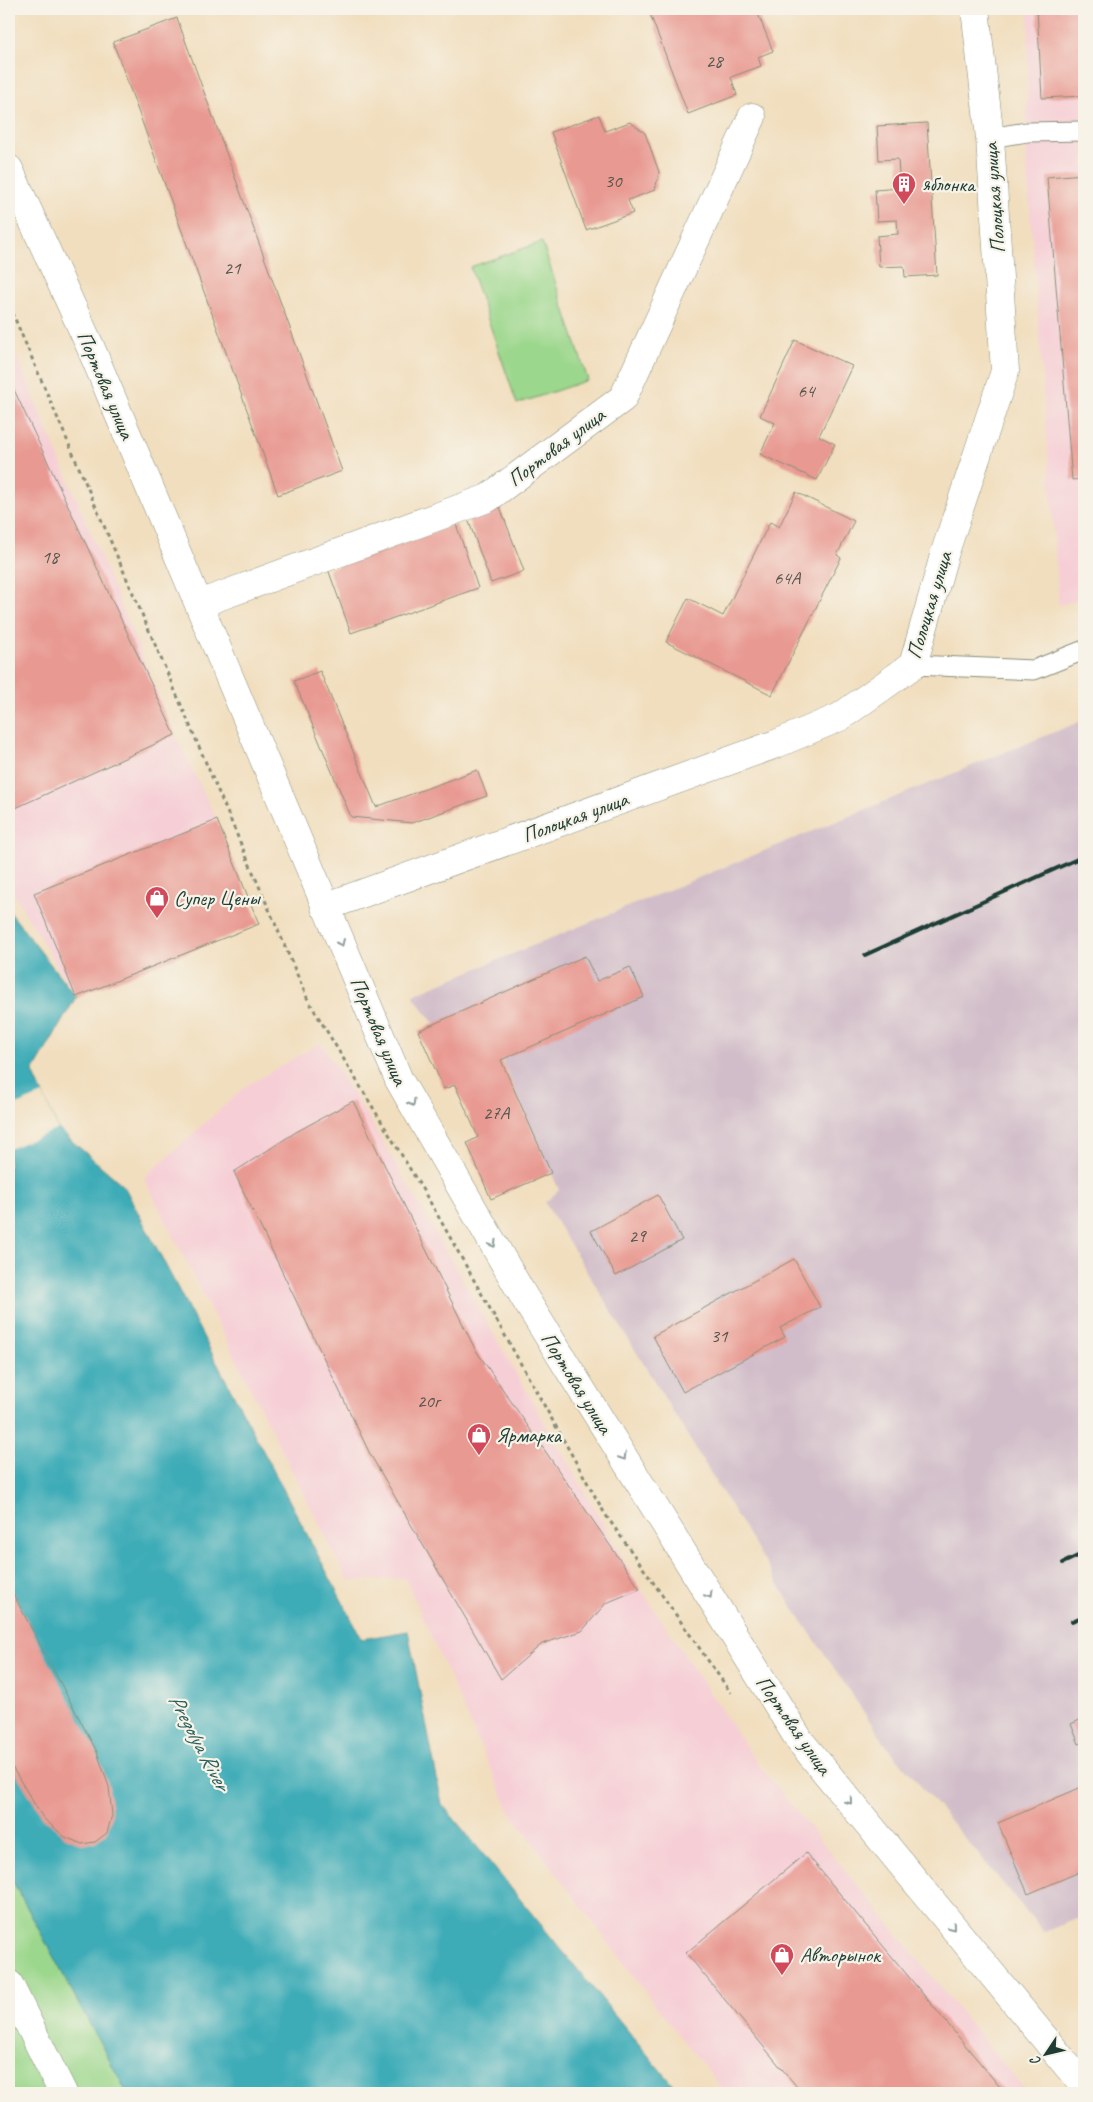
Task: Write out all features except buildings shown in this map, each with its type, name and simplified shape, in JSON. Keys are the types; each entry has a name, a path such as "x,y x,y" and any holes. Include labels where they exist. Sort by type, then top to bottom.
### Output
{"street":[{"name":"Полоцкая улица","path":"325,907 785,740 840,717 913,665 945,552 1004,371 990,138 975,9"},
{"name":"Портовая улица","path":"199,604 488,498 622,398 752,117"},
{"name":"Портовая улица","path":"9,169 17,206 90,346 399,1080 524,1297 800,1741 1084,2086"},
{"path":"9,1984 63,2093"}],"lane":[{"path":"990,138 1026,132 1084,131"},
{"path":"913,665 1034,670 1084,650"}],"shaded area":[{"path":"1029,9 1084,9 1084,598 1059,605 1026,155"},
{"path":"9,338 175,735 217,820 259,924 76,997 9,886"},
{"path":"1084,720 1084,1916 1044,1932 886,1745 792,1606 545,1203 559,1190 479,1008 437,1027 412,995"},
{"path":"321,1043 377,1132 640,1588 754,1759 1027,2093 726,2093 662,2014 510,1812 405,1578 348,1581 144,1178 246,1086"}],"green space":[{"path":"542,242 588,380 517,404 470,267"},
{"path":"9,1874 127,2093 9,2093"}],"water":[{"name":"Pregolya River","path":"9,911 76,997 33,1072 58,1129 124,1186 362,1639 408,1631 442,1804 679,2093 127,2093 9,1874"}],"pier":[{"path":"43,1094 58,1129 9,1149 9,1108"}],"railway":[{"path":"865,955 1084,856"},
{"path":"1063,1563 1084,1553"},
{"path":"1072,1621 1084,1616"}],"place":[{"name":"яблонка","path":"904,205"},
{"name":"Супер Цены","path":"157,919"},
{"name":"Ярмарка","path":"479,1456"},
{"name":"Авторынок","path":"782,1976"}]}
